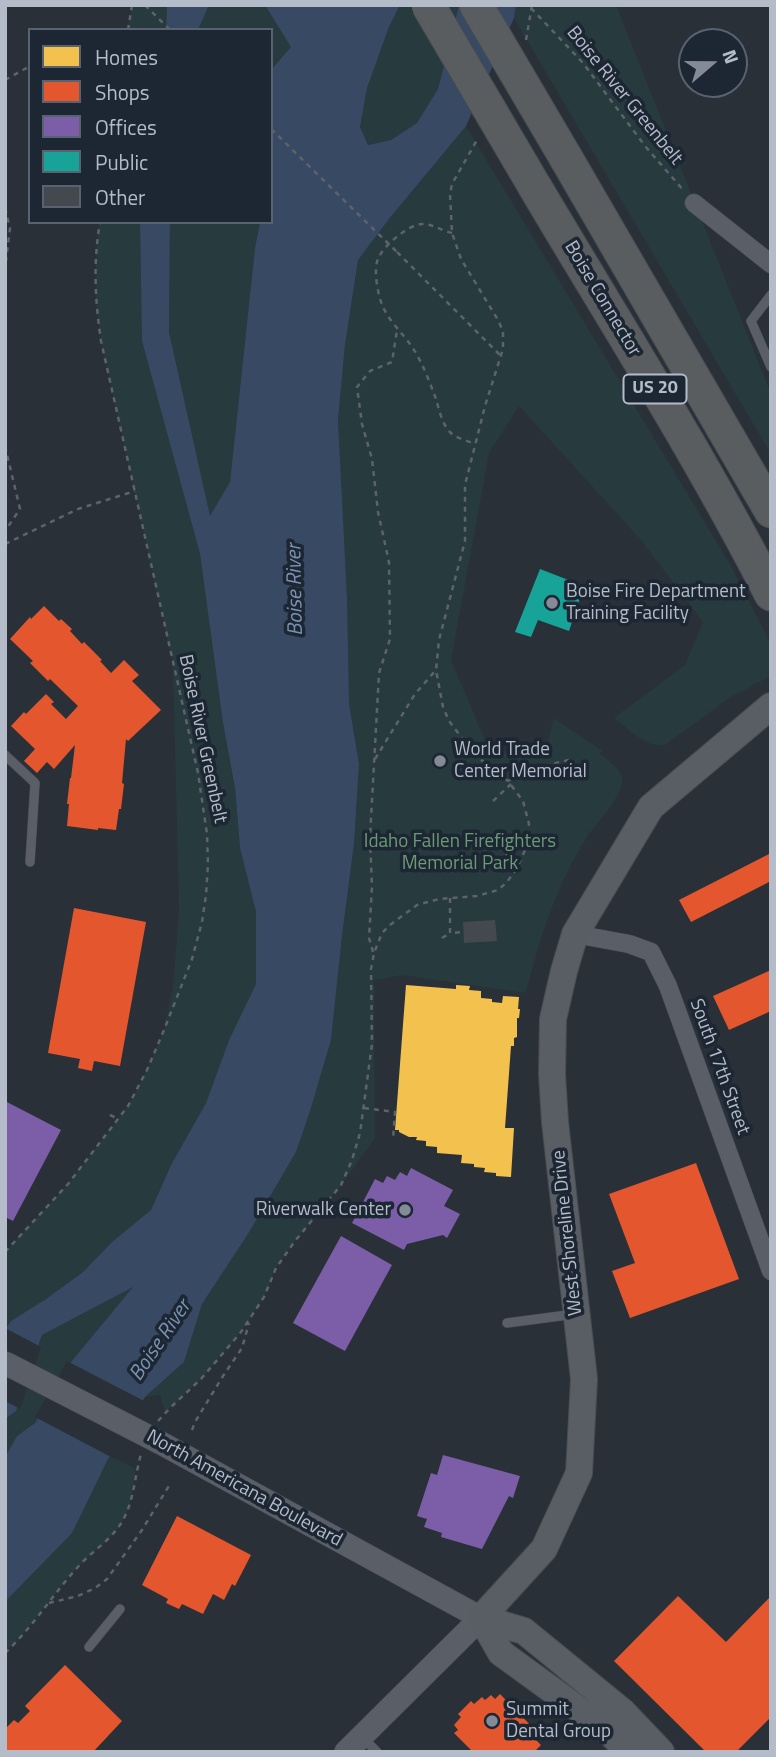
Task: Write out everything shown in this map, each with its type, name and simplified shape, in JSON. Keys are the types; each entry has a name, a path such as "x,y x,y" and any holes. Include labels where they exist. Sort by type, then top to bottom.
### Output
{"highway":[{"name":"Boise Connector","path":"428,5 690,449 771,594"},
{"name":"Boise Connector","path":"477,5 771,511"}],"main road":[{"name":"West Shoreline Drive","path":"481,1618 544,1549 579,1473 584,1379 552,1074 553,1019 575,934 651,807 771,706"},
{"path":"481,1618 501,1653 607,1730 629,1752"},
{"path":"481,1618 524,1631 622,1711 661,1752"}],"street":[{"path":"694,203 771,264"},
{"name":"South 17th Street","path":"575,934 629,944 651,952 668,986 770,1265"},
{"name":"North Americana Boulevard","path":"5,1363 153,1438 481,1618"},
{"name":"West Shoreline Drive","path":"361,1747 481,1618"}],"lane":[{"path":"771,295 751,321 771,367"},
{"path":"5,755 34,783 30,862"},
{"path":"507,1323 577,1313"},
{"path":"89,1647 120,1609"}],"path":[{"path":"128,28 132,5"},
{"path":"145,5 168,28"},
{"name":"Boise River Greenbelt","path":"531,8 583,63 645,146 694,203"},
{"path":"5,80 28,67"},
{"path":"273,131 501,356"},
{"path":"5,208 10,228 5,269"},
{"path":"5,1653 22,1637 77,1568 103,1545 124,1518 153,1438 171,1407 201,1379 241,1332 264,1297 276,1268 341,1185 360,1133 372,1044 370,986 374,953 382,933 416,905 428,901 477,896 498,890 512,876 528,840 529,824 523,802 509,782 475,755 449,721 438,689 436,670 439,640 465,541 465,485 501,356 503,331 461,260 452,233 419,223 406,230 377,260 376,282 382,306 397,330 414,349 451,433 475,444"},
{"name":"Boise River Greenbelt","path":"5,1252 61,1192 119,1119 147,1070 192,959 202,922 208,864 207,834 198,772 101,341 95,273 100,224"},
{"path":"374,953 369,938 372,887 370,837 379,673 390,639 389,562 357,387 370,371 392,362 397,330"},
{"path":"5,446 20,509 5,531"},
{"path":"5,544 78,509 135,491"},
{"path":"374,762 415,694 436,670"},
{"path":"493,801 509,782 527,770 573,759"},
{"path":"498,847 519,864"},
{"path":"450,898 450,933"},
{"path":"442,938 450,933 464,932"},
{"path":"364,1108 395,1112 393,1139"},
{"path":"110,1115 119,1119"},
{"path":"192,1430 242,1348 249,1320"},
{"path":"49,1604 78,1596 107,1579 142,1530 170,1483"}],"green space":[{"path":"132,5 167,5 166,28 128,28"},
{"path":"209,5 265,5 292,47 273,68 273,28 199,28"},
{"path":"400,5 459,5 438,89 417,124 391,140 368,145 360,127 367,88"},
{"path":"516,5 616,5 771,394 771,454 514,18"},
{"name":"Idaho Fallen Firefighters Memorial Park","path":"466,126 731,566 771,644 771,676 732,696 665,745 644,741 614,718 685,665 703,622 641,540 519,406 489,453 451,660 489,749 544,757 554,718 602,751 600,754 621,774 619,793 576,855 558,893 526,993 402,975 374,980 375,1138 276,1268 264,1297 241,1332 201,1379 165,1412 160,1395 145,1397 184,1362 202,1304 248,1234 296,1152 331,1040 354,844 359,764 349,703 338,420 345,345 358,260"},
{"path":"100,224 140,224 142,341 200,554 223,723 235,788 240,848 256,912 256,984 229,1040 206,1103 171,1165 151,1210 112,1242 83,1272 11,1321 8,1326 5,1325 5,1252 68,1184 128,1106 164,1030 173,987 179,911 173,665 101,341 97,311 96,252"},
{"path":"170,224 260,224 230,482 210,517 169,332"},
{"path":"135,1285 71,1362 35,1423 17,1436 5,1457 5,1419 16,1411 42,1335"},
{"path":"110,1456 136,1469 125,1517 115,1532 67,1579 5,1653 5,1602 36,1571"}],"water":[{"path":"167,5 209,5 199,28 166,28"},
{"name":"Boise River","path":"265,5 400,5 367,88 360,127 368,145 391,140 417,123 438,89 459,5 516,5 514,18 466,126 358,260 345,345 338,420 349,703 359,764 354,844 331,1040 310,1111 296,1152 248,1234 202,1304 184,1362 145,1397 107,1461 72,1533 5,1602 5,1457 17,1436 35,1423 71,1362 133,1287 42,1335 16,1411 5,1419 5,1330 11,1321 83,1272 112,1242 151,1210 171,1165 206,1103 229,1040 256,984 256,912 240,848 235,788 223,723 200,554 142,341 140,224 170,224 169,332 210,516 230,482 260,224 273,224 273,68 291,47"}],"pier":[{"path":"5,1328 41,1347 20,1409 5,1401"},
{"path":"67,1361 146,1402 113,1458 35,1417"}],"building: Homes":[{"path":"406,985 456,989 456,985 470,986 469,990 481,991 481,998 492,999 492,1002 502,1003 503,996 519,997 517,1037 514,1038 514,1046 511,1046 505,1128 514,1128 511,1177 496,1176 496,1173 484,1172 485,1168 461,1163 462,1155 437,1153 437,1147 426,1146 426,1141 416,1140 417,1137 409,1137 395,1130"}],"building: Shops":[{"path":"44,606 72,629 70,631 102,660 100,661 111,673 124,660 139,675 132,681 161,710 128,741 126,739 124,784 116,830 67,826 67,804 75,745 54,769 47,762 37,773 24,761 35,749 11,726 46,694 54,702 51,704 66,719 78,706 50,679 48,681 30,663 33,661 10,639"},
{"path":"771,853 771,881 691,922 679,900"},
{"path":"74,908 146,922 120,1066 94,1061 92,1071 78,1068 80,1059 48,1053"},
{"path":"771,970 771,1011 729,1030 713,996"},
{"path":"696,1163 739,1279 630,1318 612,1271 635,1263 609,1194"},
{"path":"177,1516 251,1555 235,1586 232,1584 224,1600 213,1594 203,1614 182,1604 179,1609 166,1603 168,1599 142,1585"},
{"path":"678,1596 726,1642 771,1596 771,1717 736,1752 706,1752 614,1661"},
{"path":"65,1665 122,1721 93,1752 5,1752 5,1729 14,1720 18,1723 30,1711 25,1706"},
{"name":"Summit Dental Group","path":"500,1694 541,1736 536,1740 541,1745 534,1752 470,1752 454,1733 458,1730 454,1725 461,1717 458,1714 471,1701 474,1704 482,1697 485,1700 491,1695 495,1699"}],"building: Offices":[{"path":"5,1101 61,1130 13,1221 5,1217"},
{"name":"Riverwalk Center","path":"411,1168 453,1190 444,1206 460,1214 447,1238 443,1235 407,1244 404,1250 352,1223 375,1179 383,1183 387,1176 395,1180 400,1172 407,1176"},
{"path":"341,1236 392,1265 345,1351 293,1323"},
{"path":"443,1455 520,1476 513,1498 509,1496 482,1549 441,1537 442,1533 424,1527 427,1519 417,1516 431,1473 437,1475"}],"building: Public":[{"name":"Boise Fire Department Training Facility","path":"540,569 584,586 569,631 538,620 531,637 515,632"}],"building: Other":[{"path":"495,920 497,941 464,943 463,922"}],"place":[{"name":"Boise Fire Department Training Facility","path":"552,603"},
{"name":"World Trade Center Memorial","path":"440,761"},
{"name":"Riverwalk Center","path":"405,1210"},
{"name":"Summit Dental Group","path":"492,1721"}]}
